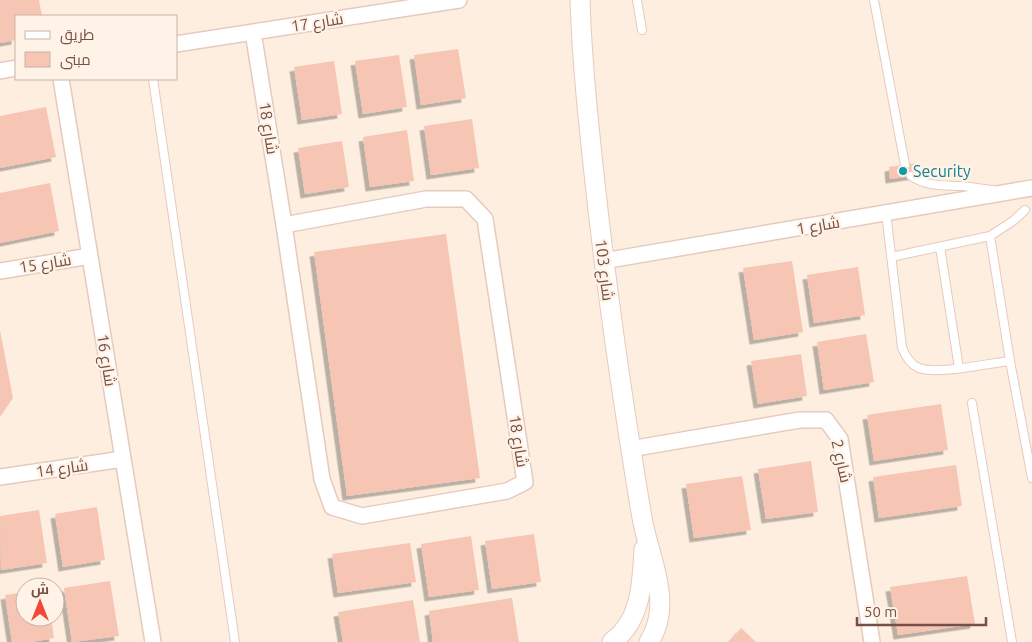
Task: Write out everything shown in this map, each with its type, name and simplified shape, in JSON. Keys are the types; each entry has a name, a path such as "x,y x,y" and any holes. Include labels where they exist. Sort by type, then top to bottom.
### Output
{"street":[{"name":"شارع 17","path":"178,44 422,3 458,0"},
{"name":"شارع 103","path":"580,0 582,59 603,261 630,449 645,537 658,582 660,598 660,615 649,642"},
{"name":"شارع 18","path":"253,32 322,479 332,507 362,516 507,491 525,482 485,220 466,199 426,199 284,225"},
{"path":"0,71 15,68"},
{"name":"شارع 16","path":"61,80 154,642"},
{"name":"شارع 1","path":"603,261 1032,188"},
{"name":"شارع 15","path":"0,271 90,256"},
{"name":"شارع 2","path":"630,449 800,420 826,420 840,439 872,642"},
{"name":"شارع 14","path":"0,477 123,459"},
{"name":"شارع 103","path":"612,642 628,625 637,610 645,537"}],"lane":[{"path":"637,0 642,30"},
{"path":"874,0 905,165"},
{"path":"153,80 235,642"},
{"path":"911,176 920,182 932,185 960,186 1010,192"},
{"path":"891,258 990,236 1013,221 1025,210"},
{"path":"886,213 902,347 905,355 918,367 926,370 1010,361"},
{"path":"990,236 1010,361 1032,478"},
{"path":"940,247 958,368"},
{"path":"972,403 1012,642"}],"building":[{"path":"0,0 39,0 42,15 15,15 15,40 0,43"},
{"path":"458,49 466,98 421,105 414,55"},
{"path":"399,55 407,107 363,114 355,61"},
{"path":"334,61 342,114 302,120 294,67"},
{"path":"46,107 56,157 0,168 0,116"},
{"path":"472,119 479,168 431,175 424,126"},
{"path":"407,130 414,181 370,187 363,137"},
{"path":"342,141 349,187 305,194 298,148"},
{"name":"Security","path":"916,163 917,175 890,179 889,167"},
{"path":"50,183 59,231 0,243 0,193"},
{"path":"446,234 480,478 347,496 314,252"},
{"path":"792,261 803,332 754,340 743,268"},
{"path":"858,267 865,315 814,323 807,275"},
{"path":"0,330 13,398 0,417"},
{"path":"866,334 874,382 824,390 817,342"},
{"path":"801,354 807,396 758,404 751,361"},
{"path":"941,404 948,450 874,461 867,415"},
{"path":"811,461 818,512 766,519 758,469"},
{"path":"956,465 962,506 879,518 873,477"},
{"path":"742,476 751,530 694,538 686,484"},
{"path":"97,507 105,560 63,567 55,514"},
{"path":"39,510 47,563 1,570 0,516"},
{"path":"534,534 541,582 492,589 485,541"},
{"path":"471,536 479,590 429,597 421,544"},
{"path":"410,543 416,582 338,593 332,554"},
{"path":"967,576 975,624 898,635 890,587"},
{"path":"110,581 119,636 72,642 65,588"},
{"path":"15,594 15,627 52,627 54,638 31,642 12,642 5,595"},
{"path":"512,598 519,642 433,642 429,611"},
{"path":"413,600 420,642 343,642 338,612"},
{"path":"741,628 756,642 729,642"}],"place":[{"name":"Security","path":"903,171"}]}
